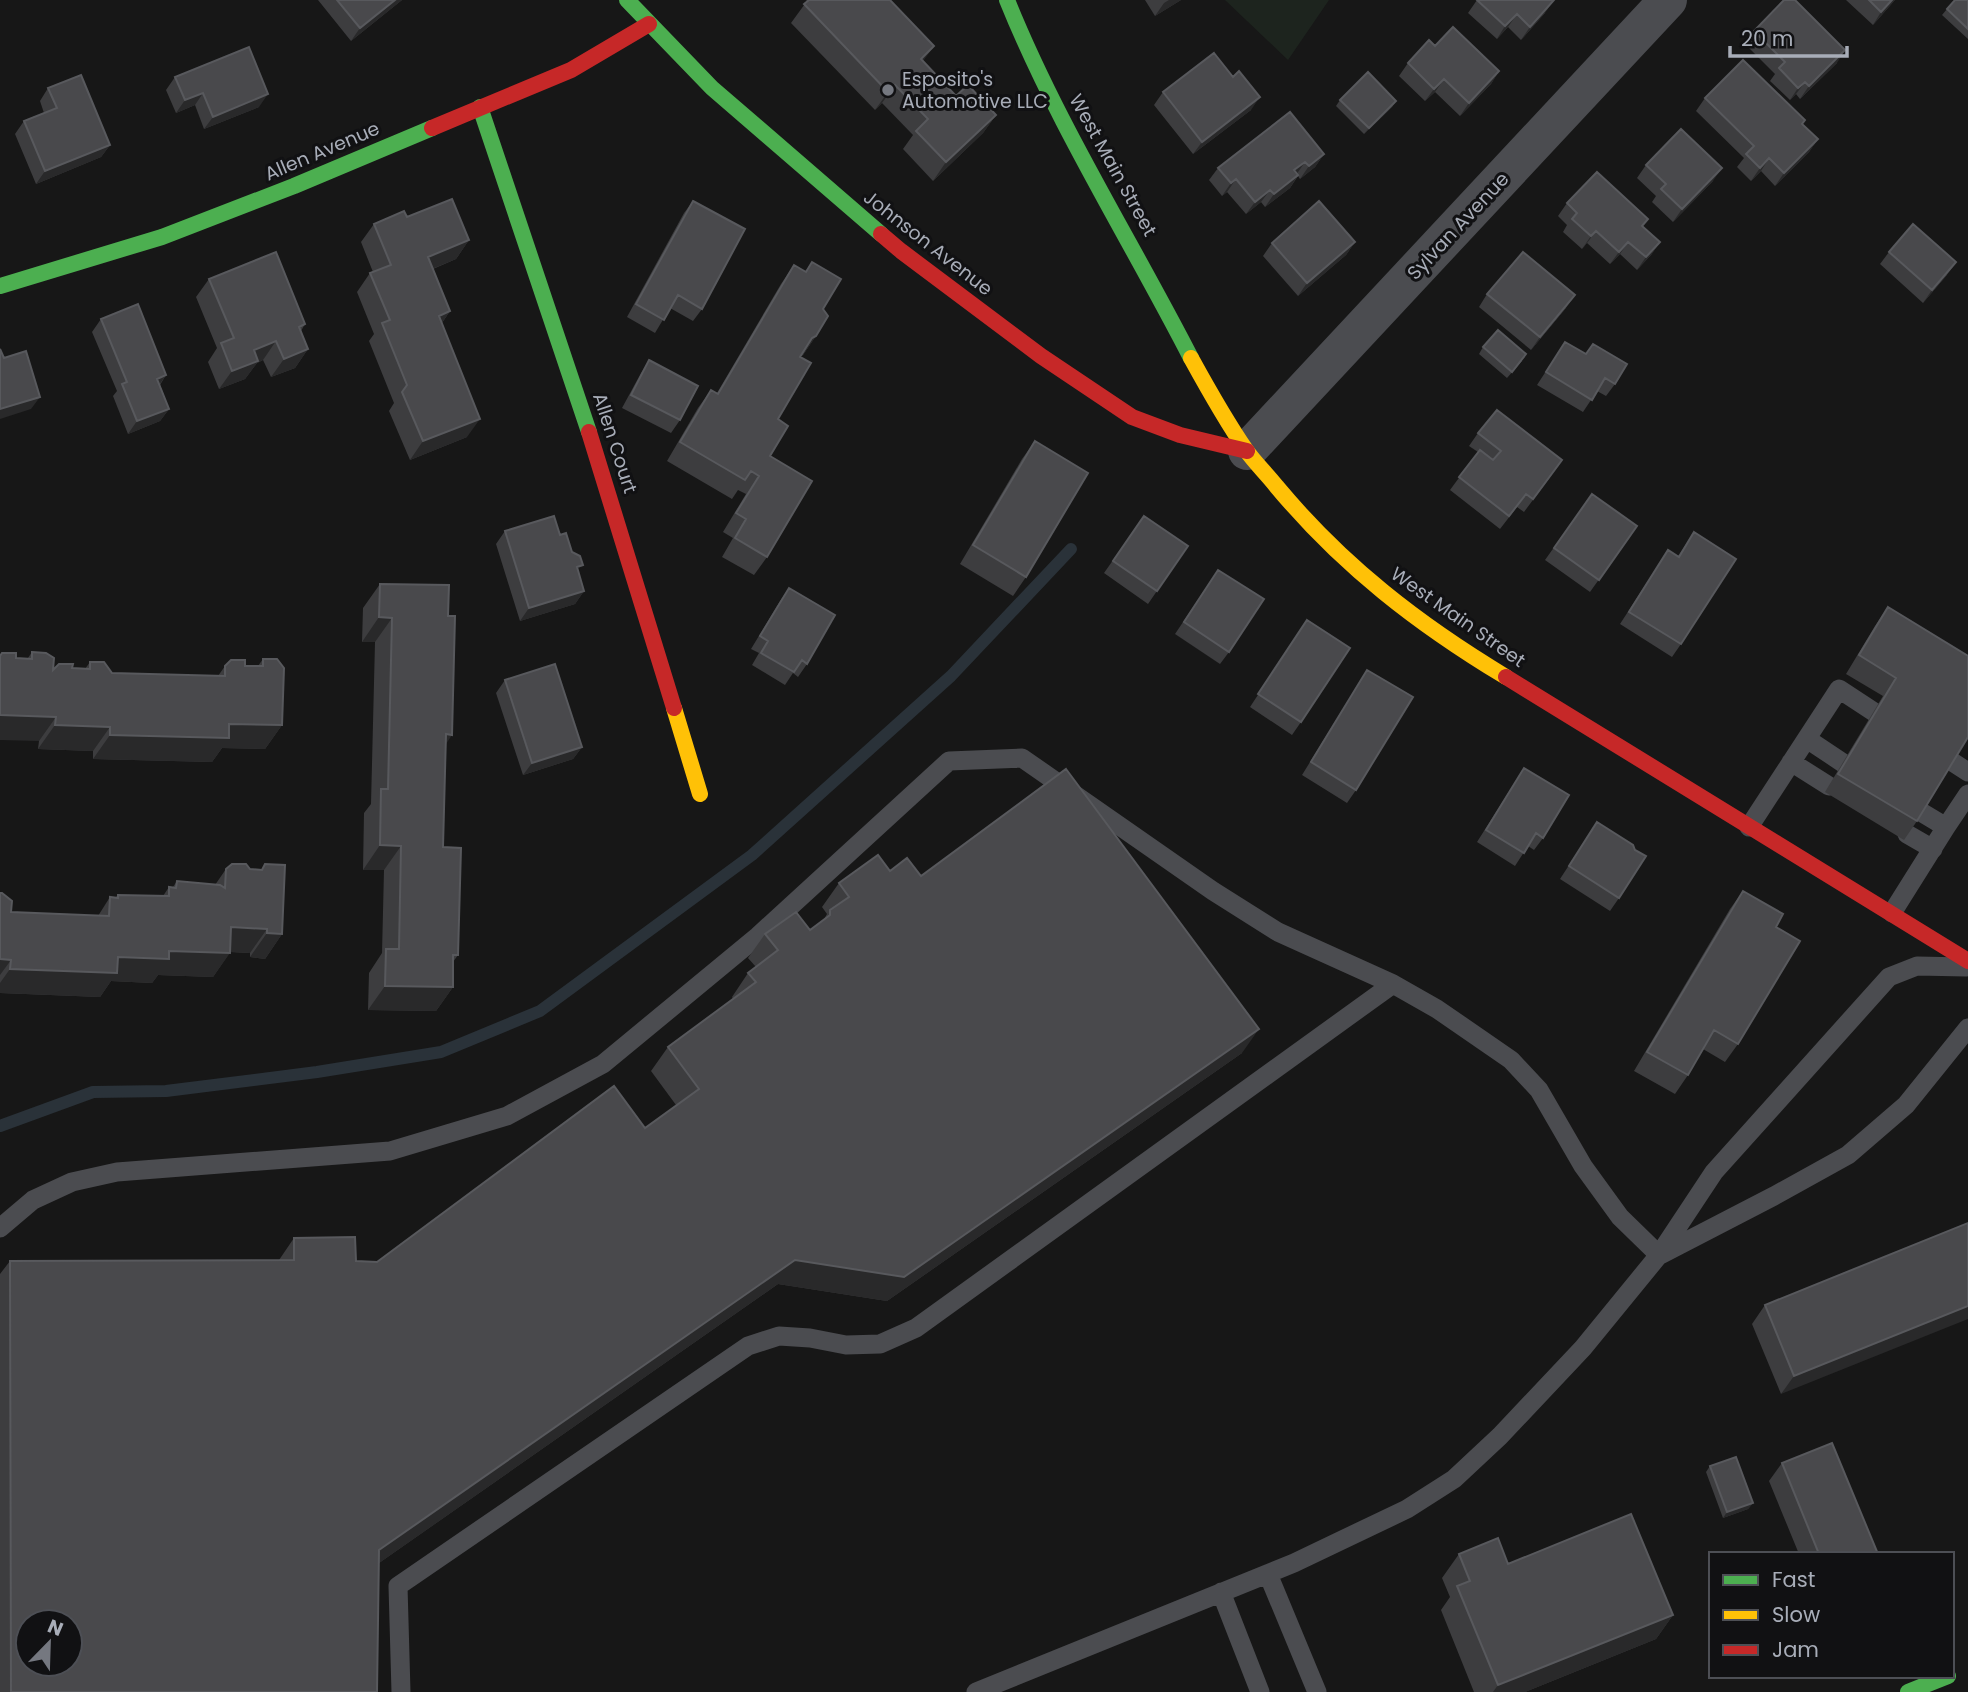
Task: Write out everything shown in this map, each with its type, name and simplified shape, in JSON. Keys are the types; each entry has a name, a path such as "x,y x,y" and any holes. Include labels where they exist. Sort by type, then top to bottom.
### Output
{"street":[{"name":"Johnson Avenue","path":"627,0 712,88 901,251 1041,356 1132,417 1180,435 1247,451"},
{"name":"West Main Street","path":"1007,0 1021,37 1066,126 1153,281 1206,386 1247,451 1294,507 1342,557 1401,607 1468,654 1968,961"},
{"name":"Sylvan Avenue","path":"1247,451 1668,0"},
{"name":"Allen Avenue","path":"0,286 162,237 294,186 571,70 649,24"},
{"name":"Allen Court","path":"480,107 596,452 700,794"},
{"path":"1908,1692 1943,1678"}],"lane":[{"path":"1749,827 1839,689 1874,712"},
{"path":"1807,739 1843,763"},
{"path":"0,1228 33,1200 72,1182 117,1172 390,1151 507,1116 603,1064 758,936 949,761 1023,758 1213,891 1278,932 1393,985 1437,1009 1511,1060 1539,1090 1583,1166 1620,1217 1659,1255"},
{"path":"1791,762 1829,786"},
{"path":"1892,913 1968,794"},
{"path":"1921,812 1946,828"},
{"path":"1907,834 1933,849"},
{"path":"976,1692 1294,1563 1407,1509 1454,1479 1500,1436 1583,1348 1659,1255 1714,1172 1889,977 1917,966 1968,967"},
{"path":"401,1692 398,1586 748,1346 779,1336 810,1338 846,1345 880,1344 916,1328 1393,985"},
{"path":"1659,1255 1847,1155 1906,1105 1968,1028"},
{"path":"1268,1574 1317,1692"},
{"path":"1222,1592 1260,1692"}],"shaded area":[{"path":"1225,0 1329,0 1288,60"}],"building":[{"path":"337,0 395,0 360,28"},
{"path":"809,0 890,0 934,46 921,59 956,96 968,85 996,115 946,162 916,131 928,119 895,85 888,92 804,4"},
{"path":"1477,0 1554,0 1530,27 1517,14 1505,26"},
{"path":"1784,0 1795,0 1845,50 1809,86 1805,82 1798,88 1779,68 1785,62 1754,31"},
{"path":"1869,0 1892,0 1881,12"},
{"path":"1955,0 1968,0 1968,29 1947,9"},
{"path":"1453,27 1499,71 1469,103 1444,79 1434,89 1408,63 1429,40 1435,46"},
{"path":"249,47 268,94 213,117 203,93 185,100 175,77"},
{"path":"1214,53 1233,77 1239,71 1260,97 1202,142 1163,92"},
{"path":"1743,60 1805,120 1802,124 1818,139 1784,173 1769,158 1760,168 1746,154 1754,146 1705,98"},
{"path":"1368,72 1396,101 1369,128 1340,100"},
{"path":"81,75 110,145 45,171 24,121 57,108 48,88"},
{"path":"1290,112 1324,154 1309,166 1305,162 1294,170 1298,175 1274,194 1270,190 1255,202 1236,179 1231,183 1218,168"},
{"path":"1681,129 1722,168 1682,209 1661,189 1666,184 1646,165"},
{"path":"1597,172 1648,219 1642,226 1660,242 1646,257 1628,242 1619,252 1596,231 1591,236 1572,219 1577,213 1567,203"},
{"path":"452,199 469,240 428,257 450,311 439,316 480,419 423,441 402,392 407,385 382,323 390,320 370,273 391,265 374,224 404,211 407,217"},
{"path":"693,201 745,229 702,309 678,295 664,320 636,304"},
{"path":"1319,201 1355,242 1307,283 1272,243"},
{"path":"1913,224 1956,262 1932,290 1889,252"},
{"path":"276,252 305,324 299,327 308,349 284,359 276,341 254,350 258,361 232,371 221,343 234,338 209,279"},
{"path":"1523,252 1575,295 1540,337 1487,294"},
{"path":"812,262 841,279 823,309 828,316 800,357 811,363 778,419 788,426 770,456 812,481 767,557 735,538 746,519 736,513 759,476 751,471 745,480 680,442 711,390 718,394 794,265 806,272"},
{"path":"138,304 166,375 157,379 169,409 137,421 122,384 127,382 101,319"},
{"path":"1498,330 1526,354 1512,372 1483,347"},
{"path":"1565,342 1586,354 1593,344 1627,364 1615,384 1605,378 1592,400 1546,372"},
{"path":"0,349 4,358 26,351 40,397 0,409"},
{"path":"649,360 698,386 680,420 631,395"},
{"path":"1497,410 1562,460 1533,499 1526,494 1509,516 1459,477 1480,450 1493,460 1501,451 1478,433"},
{"path":"1035,441 1088,473 1026,577 973,545"},
{"path":"1592,494 1637,526 1599,580 1554,548"},
{"path":"554,516 560,535 566,533 572,552 580,556 583,565 577,567 584,591 529,608 505,531"},
{"path":"1144,516 1188,546 1157,591 1113,561"},
{"path":"1694,532 1736,559 1681,644 1629,612 1668,550 1679,557"},
{"path":"1218,570 1264,599 1229,652 1184,622"},
{"path":"380,584 449,585 448,616 455,616 452,735 446,734 443,847 461,848 458,955 453,955 453,987 385,986 386,949 399,949 401,846 380,845 381,789 388,789 392,618 379,617"},
{"path":"789,588 835,615 807,664 802,660 794,672 761,653 768,641 760,636"},
{"path":"1888,607 1968,656 1968,737 1917,821 1838,774 1896,678 1859,655"},
{"path":"1307,620 1350,648 1301,722 1258,694"},
{"path":"32,652 46,653 54,658 53,670 59,664 73,664 72,668 90,669 90,662 104,662 112,673 225,676 225,666 231,660 245,660 245,666 263,666 263,659 277,659 284,668 282,725 229,724 229,738 110,735 110,727 55,725 56,717 0,715 0,656 2,653 16,653 16,658 32,659"},
{"path":"555,664 582,747 532,763 505,680"},
{"path":"1367,670 1413,697 1356,790 1311,762"},
{"path":"1524,768 1569,795 1543,838 1536,833 1524,853 1486,830"},
{"path":"1066,769 1259,1029 904,1277 795,1260 379,1550 377,1692 11,1692 10,1261 294,1260 294,1238 355,1237 356,1261 377,1262 614,1086 645,1128 699,1089 668,1047 756,982 748,973 778,950 765,934 796,912 810,930 830,915 830,910 849,897 839,883 878,855 890,871 907,858 921,876"},
{"path":"1597,822 1646,856 1619,898 1569,866"},
{"path":"232,864 246,864 250,869 262,870 265,864 285,865 282,934 267,933 267,929 231,927 230,953 169,951 169,959 118,957 117,973 10,969 11,960 0,959 0,893 12,901 11,912 109,916 110,897 118,898 118,895 169,896 169,887 176,888 177,881 220,885 225,888 226,869"},
{"path":"1743,891 1783,914 1776,927 1800,941 1738,1044 1714,1030 1688,1075 1647,1052"},
{"path":"1968,1223 1968,1306 1794,1376 1765,1305"},
{"path":"1832,1443 1877,1552 1818,1552 1782,1463"},
{"path":"1736,1457 1753,1503 1727,1512 1710,1466"},
{"path":"1631,1514 1673,1615 1498,1685 1457,1586 1470,1581 1459,1554 1498,1538 1508,1564"}],"waterway":[{"path":"0,1126 93,1092 166,1091 317,1072 441,1052 540,1011 752,855 951,676 1071,549"}],"traffic: fast":[{"path":"627,0 712,88 881,234"},
{"path":"1007,0 1048,92 1191,358"},
{"path":"480,107 589,432"},
{"path":"0,286 162,237 294,186 432,128"},
{"path":"1908,1692 1943,1678"}],"traffic: slow":[{"path":"1191,358 1250,455 1328,543 1412,614 1506,677"},
{"path":"674,708 700,794"}],"traffic: jam":[{"path":"432,128 571,70 649,24"},
{"path":"881,234 1041,356 1132,417 1180,435 1247,451"},
{"path":"589,432 674,708"},
{"path":"1506,677 1968,961"}],"place":[{"name":"Esposito's Automotive LLC","path":"888,90"}]}
